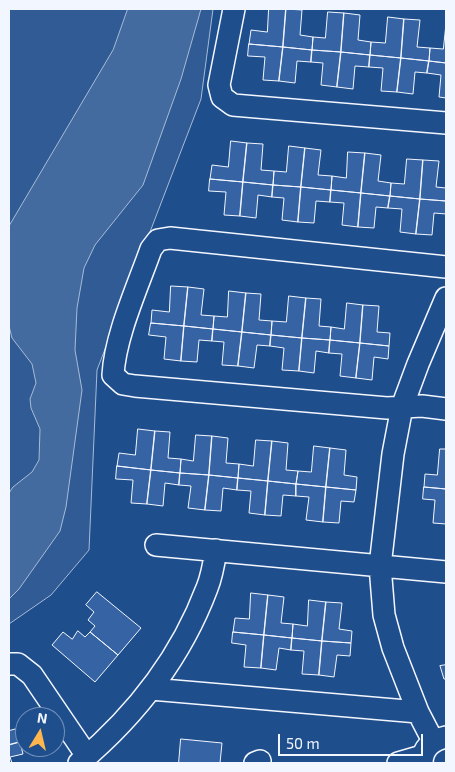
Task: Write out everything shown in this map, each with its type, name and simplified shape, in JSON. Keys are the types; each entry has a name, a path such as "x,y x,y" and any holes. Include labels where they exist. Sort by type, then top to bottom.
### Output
{"street":[{"path":"234,9 219,85 222,97 233,105 446,123"},
{"path":"446,267 170,238 158,240 151,249 125,324 114,362 113,375 123,384 135,386 387,408 422,406 446,408"},
{"path":"398,763 430,749 393,648 384,615 380,566 393,454 402,407 446,298"},
{"path":"156,545 446,572"},
{"path":"9,664 18,664 32,675 83,760 138,706 166,668 190,629 208,586 216,550"},
{"path":"151,689 418,712"}],"shaded area":[{"path":"9,9 213,9 201,99 97,370 89,550 51,595 9,624"},
{"path":"128,9 201,9 181,79 143,185 95,245 84,268 77,308 75,350 82,390 66,507 60,531 19,589 9,599 9,493 13,487 32,472 39,460 40,429 31,408 30,399 36,383 32,364 12,338 9,326 9,226 113,50"}],"building":[{"path":"269,9 286,9 283,47 249,44 251,30 267,32"},
{"path":"286,9 302,10 300,35 313,37 312,50 283,47"},
{"path":"328,12 344,13 341,52 312,50 313,37 325,38"},
{"path":"344,13 360,15 358,40 371,42 370,55 341,52"},
{"path":"388,17 404,19 401,58 370,55 371,42 385,43"},
{"path":"404,19 420,20 417,47 430,48 429,61 401,58"},
{"path":"446,24 446,63 429,61 430,48 443,49"},
{"path":"249,44 283,47 279,81 263,80 265,57 248,56"},
{"path":"283,47 312,50 311,62 297,61 295,83 279,81"},
{"path":"312,50 341,52 337,87 321,85 323,63 311,62"},
{"path":"341,52 370,55 369,67 355,66 353,89 337,87"},
{"path":"370,55 401,58 397,92 381,91 383,68 369,67"},
{"path":"401,58 429,61 427,73 415,72 413,94 397,92"},
{"path":"429,61 446,63 446,98 439,97 441,75 427,73"},
{"path":"231,141 247,143 243,182 210,179 212,165 228,167"},
{"path":"247,143 263,144 261,170 274,171 273,185 243,182"},
{"path":"289,146 305,148 301,187 273,185 274,171 286,172"},
{"path":"305,148 321,150 318,175 332,176 331,190 301,187"},
{"path":"348,152 365,153 361,193 331,190 332,176 346,178"},
{"path":"365,153 381,155 378,181 391,183 390,196 361,193"},
{"path":"407,159 423,160 420,199 390,196 391,183 404,184"},
{"path":"423,160 439,161 436,187 446,188 446,201 420,199"},
{"path":"210,179 243,182 240,216 224,215 226,192 209,191"},
{"path":"243,182 273,185 272,197 258,195 256,218 240,216"},
{"path":"273,185 301,187 298,222 282,220 284,198 272,197"},
{"path":"301,187 331,190 330,202 316,201 314,223 298,222"},
{"path":"331,190 361,193 358,227 342,225 344,203 330,202"},
{"path":"361,193 390,196 388,208 376,207 374,228 358,227"},
{"path":"390,196 420,199 416,234 400,232 402,209 388,208"},
{"path":"420,199 446,201 446,214 434,213 432,235 416,234"},
{"path":"171,286 188,287 184,326 151,323 152,310 169,312"},
{"path":"188,287 204,289 201,315 214,316 213,329 184,326"},
{"path":"229,291 246,293 242,332 213,329 214,316 227,317"},
{"path":"246,293 261,294 259,320 272,321 271,335 242,332"},
{"path":"289,296 306,298 302,338 271,335 272,321 286,322"},
{"path":"306,298 321,299 319,326 331,327 330,340 302,338"},
{"path":"347,303 363,305 360,343 330,340 331,327 344,329"},
{"path":"363,305 379,306 377,332 390,333 389,346 360,343"},
{"path":"151,323 184,326 181,361 164,359 166,337 149,335"},
{"path":"184,326 213,329 212,341 199,340 197,362 181,361"},
{"path":"213,329 242,332 238,366 222,365 224,342 212,341"},
{"path":"242,332 271,335 270,346 257,345 254,368 238,366"},
{"path":"271,335 302,338 299,371 282,370 284,348 270,346"},
{"path":"302,338 330,340 329,353 316,351 314,373 299,371"},
{"path":"330,340 360,343 356,378 340,376 342,354 329,353"},
{"path":"360,343 389,346 388,359 374,357 372,380 356,378"},
{"path":"138,429 155,431 151,470 117,466 119,453 135,455"},
{"path":"155,431 170,432 168,458 181,459 180,473 151,470"},
{"path":"196,435 212,436 209,475 180,473 181,459 193,461"},
{"path":"212,436 228,438 226,463 239,464 238,478 209,475"},
{"path":"256,440 272,441 268,481 238,478 239,464 253,466"},
{"path":"272,441 288,443 286,470 298,471 296,484 268,481"},
{"path":"314,446 330,448 326,487 296,484 298,471 311,472"},
{"path":"330,448 346,450 344,475 357,477 356,490 326,487"},
{"path":"440,449 446,449 446,489 424,487 425,474 437,475"},
{"path":"117,466 151,470 147,504 131,503 133,480 116,479"},
{"path":"151,470 180,473 179,485 165,483 163,506 147,504"},
{"path":"180,473 209,475 205,510 188,508 191,486 179,485"},
{"path":"209,475 238,478 237,490 223,488 221,511 205,510"},
{"path":"238,478 268,481 265,515 249,513 251,491 237,490"},
{"path":"268,481 296,484 296,496 283,495 281,516 265,515"},
{"path":"296,484 326,487 323,522 306,520 309,497 296,496"},
{"path":"326,487 356,490 354,502 341,501 339,523 323,522"},
{"path":"424,487 446,489 446,524 433,523 435,500 423,499"},
{"path":"97,592 141,628 118,655 90,632 95,626 88,620 94,612 86,605"},
{"path":"251,593 268,595 264,635 233,632 235,618 249,619"},
{"path":"268,595 284,597 281,623 293,624 292,638 264,635"},
{"path":"309,600 326,602 322,641 292,638 293,624 307,626"},
{"path":"326,602 342,603 339,629 352,631 351,643 322,641"},
{"path":"78,631 85,637 90,632 118,655 95,682 52,645 63,632 72,639"},
{"path":"233,632 264,635 261,668 244,667 246,645 232,643"},
{"path":"264,635 292,638 291,650 279,648 276,670 261,668"},
{"path":"292,638 322,641 319,675 302,674 304,651 291,650"},
{"path":"322,641 351,643 350,656 337,655 334,677 319,675"},
{"path":"446,665 446,679 444,679 440,666"},
{"path":"15,730 15,743 9,745 9,731"},
{"path":"181,739 222,743 220,763 179,763"},
{"path":"15,743 15,756 10,757 12,763 9,763 9,745"}]}
